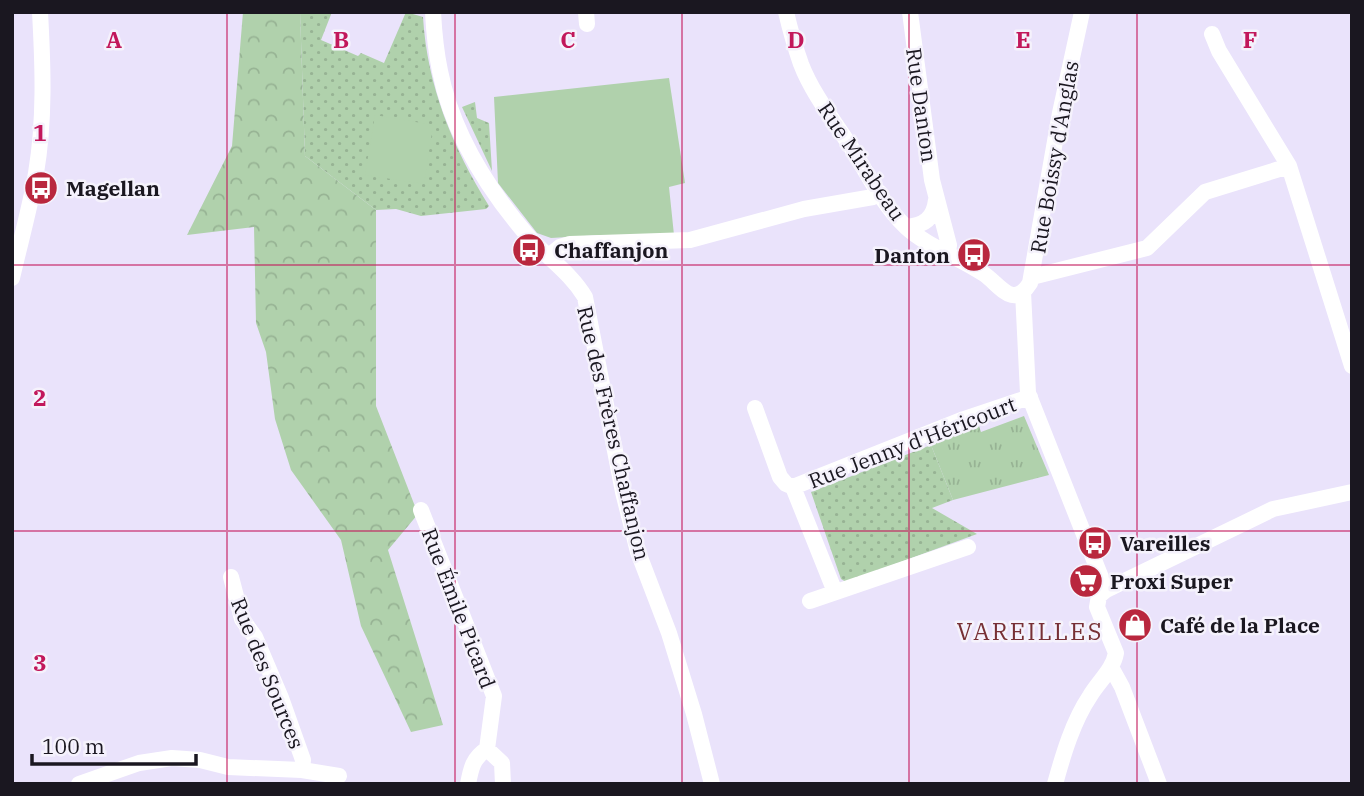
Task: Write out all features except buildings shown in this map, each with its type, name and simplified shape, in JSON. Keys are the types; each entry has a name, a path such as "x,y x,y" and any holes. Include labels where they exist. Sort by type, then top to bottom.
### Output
{"street":[{"path":"12,278 36,171 41,127 43,89 40,12"},
{"name":"Rue des Frères Chaffanjon","path":"433,12 440,71 463,136 492,190 533,242 574,280 585,298 623,492 635,539 669,633 694,713 712,784"},
{"name":"Rue Mirabeau","path":"786,12 805,72 880,192 906,227 1015,293"},
{"name":"Rue Danton","path":"910,12 922,112 936,198 949,245 948,253"},
{"name":"Rue Boissy d'Anglas","path":"1015,293 1030,283 1032,277 1060,113 1082,12"},
{"path":"1212,34 1219,51 1289,166 1351,362"},
{"path":"1032,277 1147,248 1205,192 1289,166"},
{"path":"549,256 559,247 570,244 690,240 804,209 873,197 880,192"},
{"path":"906,227 926,222 932,216 936,198"},
{"path":"1015,293 1017,326 1025,358 1030,397 1106,590"},
{"name":"Rue Jenny d'Héricourt","path":"755,408 780,477 793,487 964,419 1030,397"},
{"name":"Rue Jenny d'Héricourt","path":"793,487 835,592"},
{"path":"1055,784 1082,711 1089,696 1111,667 1115,653 1096,602 1106,590 1273,509 1352,492"},
{"name":"Rue Émile Picard","path":"421,510 494,696 487,749 477,756 471,766 468,784"},
{"path":"810,601 968,547"},
{"name":"Rue des Sources","path":"230,578 242,619 255,637 281,698 303,760 302,770"},
{"path":"1111,667 1122,687 1159,784"},
{"path":"487,749 502,763 503,784"},
{"name":"Rue des Sources","path":"79,784 139,763 172,758 200,760 228,767 302,770 339,776"}],"green space":[{"path":"243,12 300,12 305,156 376,210 376,406 418,514 388,550 443,725 411,732 361,626 341,540 291,470 275,419 266,352 256,323 254,227 187,235 232,146"},
{"path":"300,12 332,12 321,40 358,56 361,53 384,63 406,12 423,17 436,92 453,139 489,206 486,209 421,216 396,209 376,210 305,156"},
{"path":"669,78 685,183 669,187 674,235 551,238 537,233 498,183 494,97"},
{"path":"475,102 477,118 489,123 492,171 462,107"},
{"path":"375,115 433,125 424,184 365,175"},
{"path":"1024,416 1049,475 953,500 931,445 979,426 981,432"},
{"path":"931,445 953,500 932,508 977,534 846,582 841,579 811,492"}],"place":[{"name":"Magellan","path":"41,188"},
{"name":"Chaffanjon","path":"529,250"},
{"name":"Danton","path":"974,255"},
{"name":"Vareilles","path":"1095,543"},
{"name":"Proxi Super","path":"1086,581"},
{"name":"Café de la Place","path":"1135,625"}],"district":[{"name":"VAREILLES","path":"1030,631"}]}
